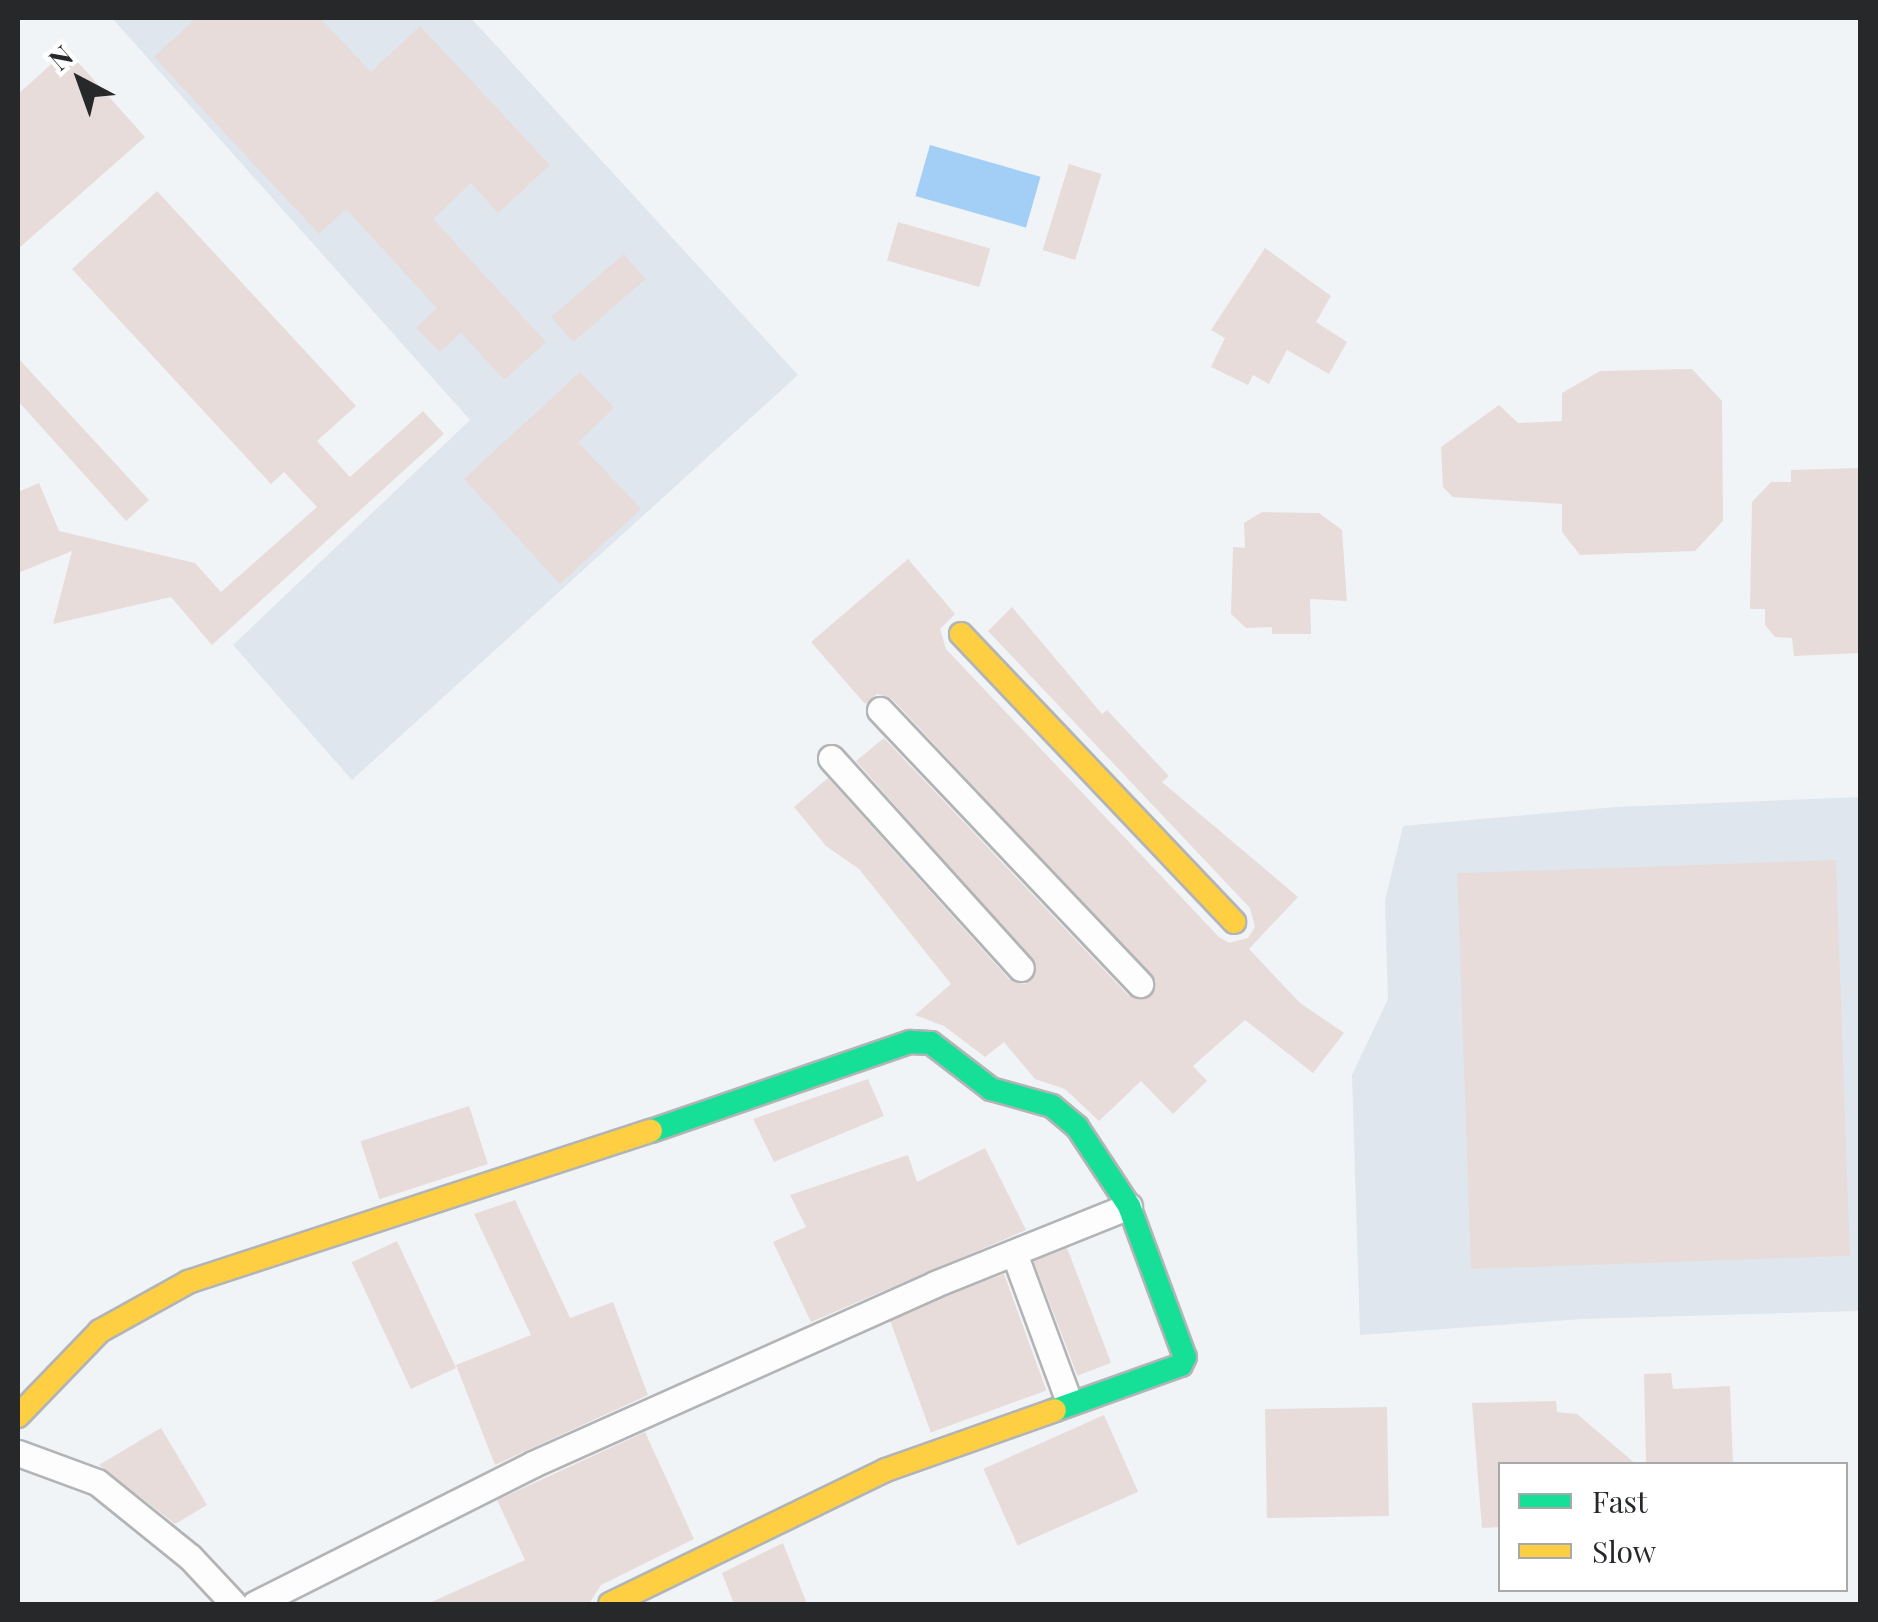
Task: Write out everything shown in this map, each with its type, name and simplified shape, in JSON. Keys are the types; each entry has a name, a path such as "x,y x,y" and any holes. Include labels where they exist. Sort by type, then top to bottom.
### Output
{"street":[{"path":"961,634 1234,922"},
{"path":"880,710 1140,984"},
{"path":"830,758 1021,968"},
{"path":"18,1416 100,1332 188,1282 351,1234 910,1042 931,1043 992,1088 1052,1106 1096,1150 1129,1206 1185,1357 1174,1372 1069,1402 886,1470 610,1604"},
{"path":"256,1604 533,1464 1129,1206"},
{"path":"1014,1253 1069,1402"},
{"path":"18,1453 97,1482 190,1558 234,1604"}],"shaded area":[{"path":"112,18 471,18 798,375 352,780 233,645 470,420"},
{"path":"1860,797 1860,1311 1582,1319 1360,1335 1352,1075 1388,999 1385,900 1403,826 1616,807"}],"water":[{"path":"930,145 1041,177 1026,228 915,196"}],"building":[{"path":"196,18 320,18 371,72 420,26 550,165 498,213 471,183 433,219 546,342 504,380 461,333 440,352 416,328 437,308 346,209 319,234 154,57"},
{"path":"67,50 145,137 18,249 18,94"},
{"path":"1069,164 1102,174 1075,260 1043,250"},
{"path":"157,191 356,406 317,441 350,477 423,411 444,434 212,645 171,597 53,624 72,551 18,573 18,492 39,483 59,531 195,563 221,592 317,507 284,472 271,484 72,269"},
{"path":"898,222 990,248 979,287 887,260"},
{"path":"1265,248 1331,296 1316,322 1347,342 1329,374 1287,350 1269,384 1253,375 1248,385 1211,367 1225,338 1211,330"},
{"path":"624,254 646,279 573,342 552,317"},
{"path":"18,358 149,500 126,521 18,401"},
{"path":"1692,369 1722,401 1723,521 1695,551 1580,555 1562,532 1562,504 1453,497 1443,487 1441,447 1499,405 1518,423 1562,421 1562,393 1600,371"},
{"path":"580,372 614,408 578,442 641,509 560,584 464,479"},
{"path":"1860,468 1860,653 1794,656 1792,638 1775,637 1765,625 1765,609 1750,609 1752,502 1771,482 1791,482 1791,470"},
{"path":"1262,512 1319,513 1342,530 1347,601 1310,599 1311,634 1272,634 1272,627 1246,628 1231,614 1233,547 1245,548 1244,523"},
{"path":"908,559 955,614 940,629 946,649 1219,937 1229,943 1248,938 1255,927 1250,908 988,631 1012,607 1102,714 1107,710 1169,776 1162,782 1298,897 1249,949 1300,1003 1344,1033 1313,1073 1245,1020 1193,1066 1207,1081 1173,1114 1141,1081 1099,1121 1065,1089 1035,1079 1004,1042 985,1057 944,1026 915,1015 951,984 859,869 826,846 794,807 828,778 1009,979 1025,984 1037,966 856,761 884,738 1128,995 1145,999 1156,981 892,699 877,694 865,704 811,642"},
{"path":"1836,860 1850,1256 1471,1269 1457,873"},
{"path":"868,1079 884,1116 774,1162 753,1119"},
{"path":"469,1106 488,1164 379,1199 361,1141"},
{"path":"985,1148 1026,1230 811,1322 773,1242 806,1227 790,1195 908,1155 917,1182"},
{"path":"515,1200 570,1318 613,1302 648,1395 495,1465 456,1365 531,1335 474,1214"},
{"path":"397,1241 456,1368 411,1389 352,1262"},
{"path":"1067,1248 1111,1363 1077,1376 1033,1261"},
{"path":"1004,1274 1046,1391 931,1433 888,1316"},
{"path":"1671,1373 1673,1389 1730,1386 1733,1462 1646,1462 1644,1374"},
{"path":"1556,1401 1557,1412 1577,1414 1634,1462 1498,1462 1498,1527 1482,1528 1472,1403"},
{"path":"1387,1407 1389,1516 1267,1518 1265,1409"},
{"path":"1104,1415 1138,1492 1018,1545 983,1469"},
{"path":"161,1428 207,1505 175,1524 99,1465"},
{"path":"645,1432 694,1539 601,1585 589,1604 427,1604 525,1560 497,1500"},
{"path":"783,1543 807,1604 734,1604 722,1573"}],"traffic: fast":[{"path":"651,1131 910,1042 931,1043 991,1089 1052,1106 1077,1127 1129,1206 1185,1357 1181,1365 1055,1410"}],"traffic: slow":[{"path":"961,634 1234,922"},
{"path":"18,1416 100,1331 188,1282 651,1131"},
{"path":"610,1604 886,1470 1055,1410"}]}
